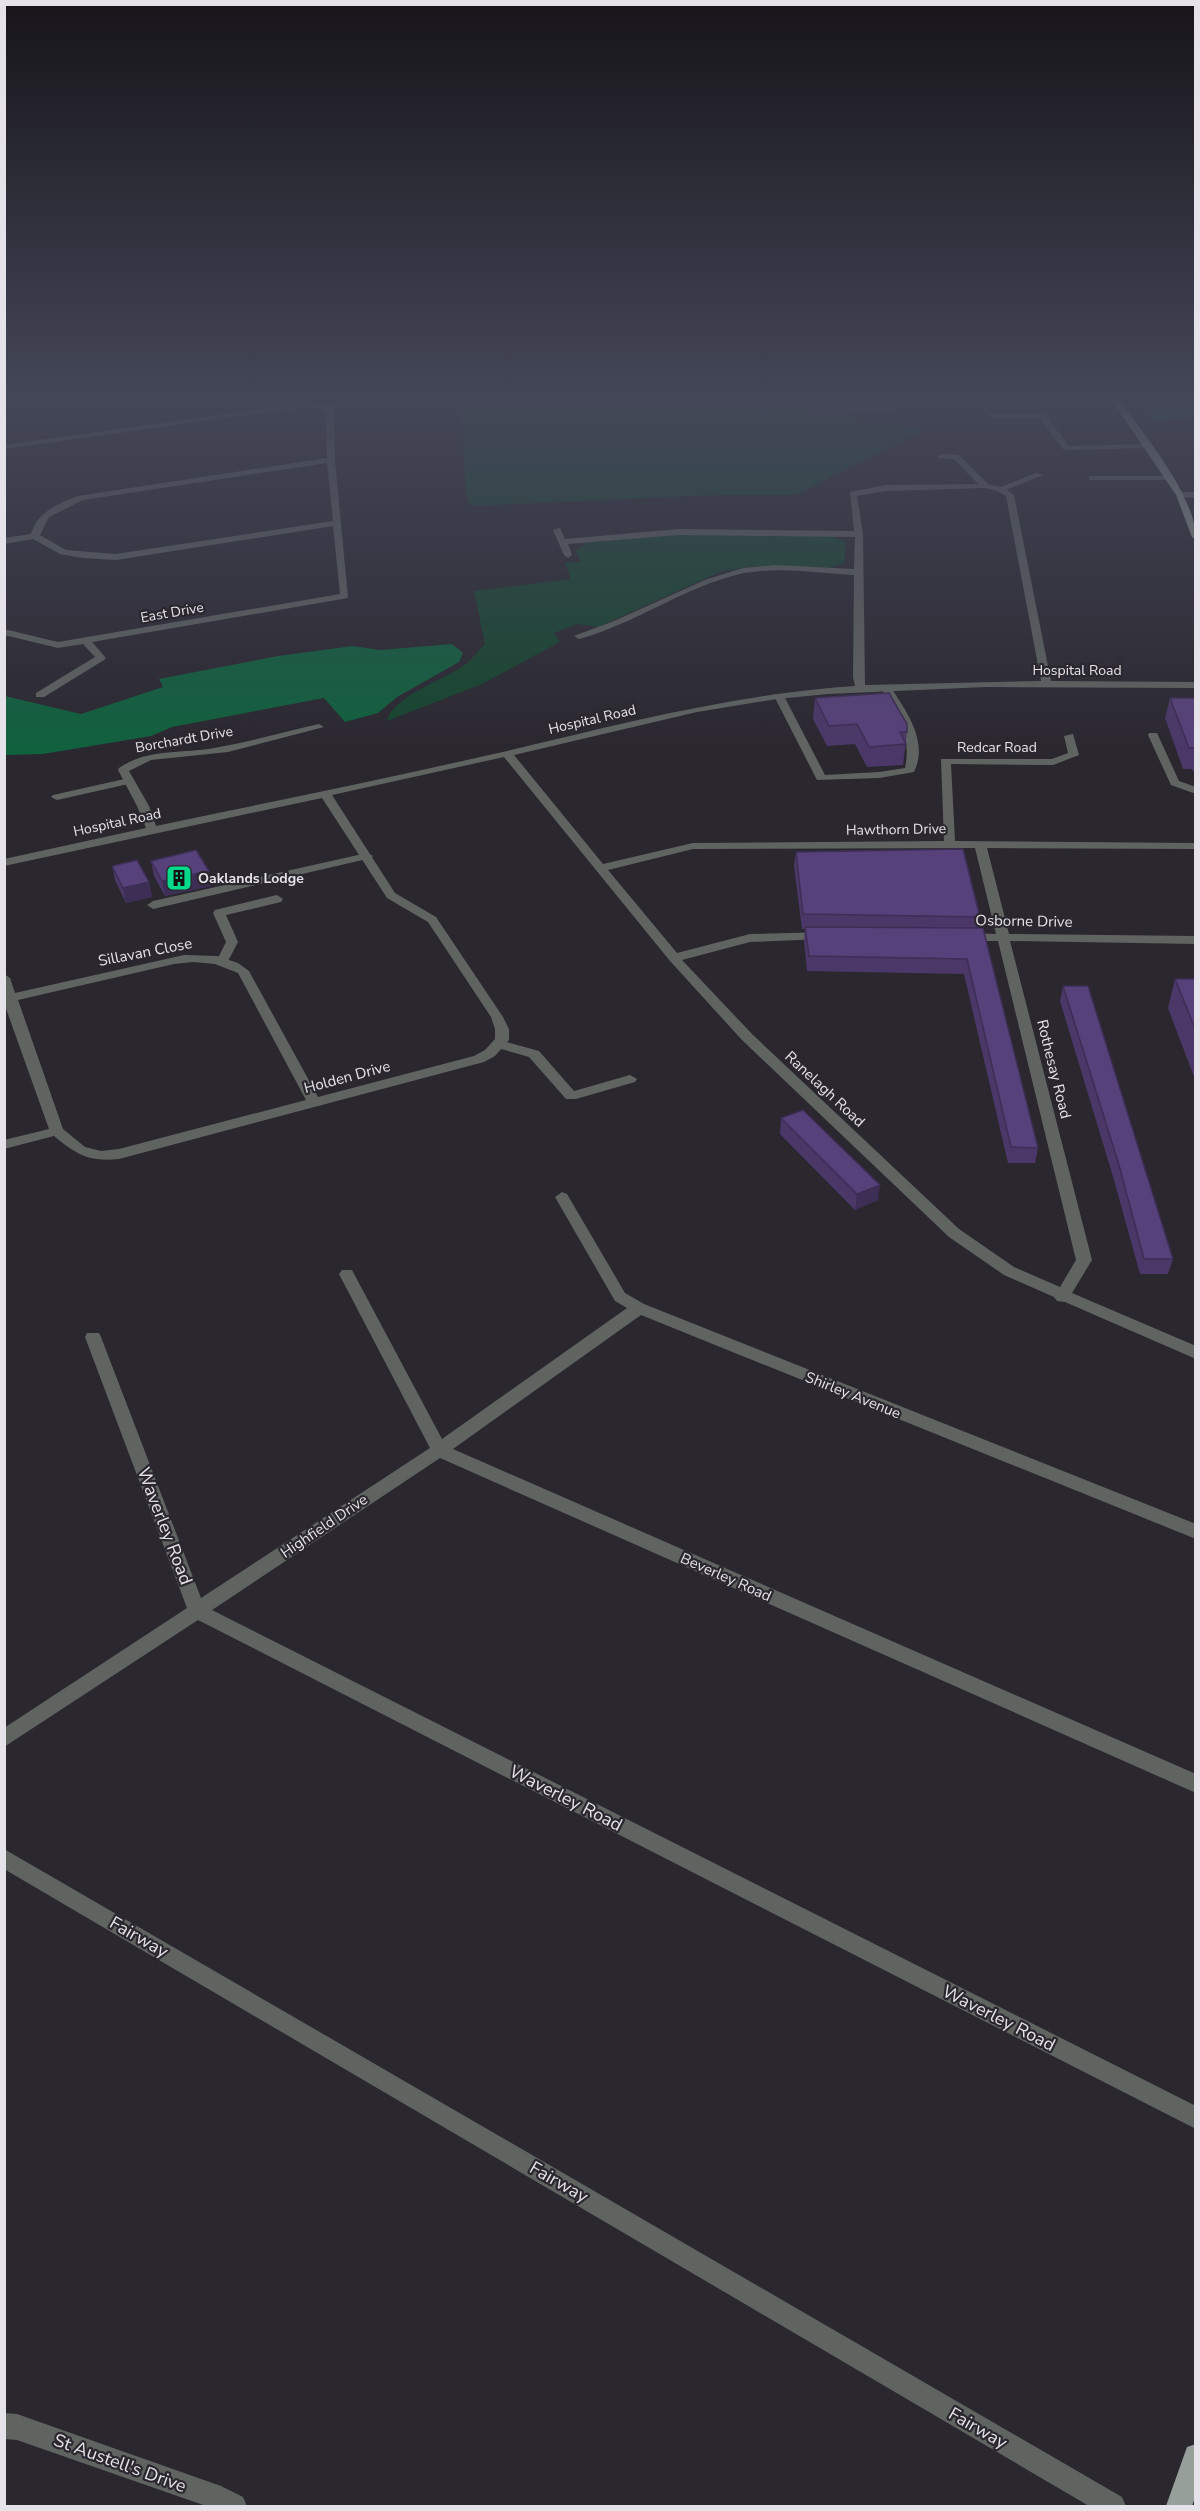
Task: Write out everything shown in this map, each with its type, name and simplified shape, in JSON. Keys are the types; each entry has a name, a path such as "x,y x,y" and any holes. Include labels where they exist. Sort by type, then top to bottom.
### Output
{"main road":[{"path":"1188,516 1196,537"},
{"path":"1179,2506 1196,2456"}],"street":[{"path":"35,536 38,523 46,516"},
{"path":"35,536 48,548 80,556 116,557 338,523 337,516"},
{"path":"856,516 859,534 858,677 861,690"},
{"path":"1014,516 1047,684"},
{"name":"East Drive","path":"4,632 58,645 345,596 338,523"},
{"path":"557,530 568,555"},
{"path":"562,542 679,532 786,531 859,534"},
{"path":"4,541 35,536"},
{"path":"579,636 607,629 714,580 740,572 776,569 859,573"},
{"path":"40,695 101,658 85,640"},
{"name":"Hospital Road","path":"4,863 507,754 717,705 779,696 886,688 1047,684 1196,685"},
{"path":"779,696 821,778 879,775 909,770 916,750 909,724 886,688"},
{"name":"Borchardt Drive","path":"129,781 123,770 136,759 172,753 196,754 319,727"},
{"path":"1153,735 1174,783 1196,791"},
{"name":"Redcar Road","path":"950,844 945,761 1053,762 1074,755 1069,736"},
{"name":"Ranelagh Road","path":"507,754 674,958 747,1037 954,1233 1009,1271 1062,1297 1196,1353"},
{"path":"57,797 129,781 143,806 152,830"},
{"path":"325,794 391,895 432,920 496,1017 502,1029 499,1044 534,1054 571,1096 630,1079"},
{"name":"Hawthorn Drive","path":"600,868 693,846 950,844 1196,846"},
{"name":"Rothesay Road","path":"980,844 1084,1260 1062,1297"},
{"path":"153,905 367,856"},
{"path":"277,899 219,913 232,942 223,960 243,971 314,1102"},
{"path":"674,958 750,938 838,935"},
{"name":"Osborne Drive","path":"957,937 1196,940"},
{"name":"Sillavan Close","path":"8,998 174,960 202,957 223,960"},
{"path":"4,978 8,998 57,1131 4,1145"},
{"name":"Holden Drive","path":"57,1131 81,1150 101,1156 119,1154 479,1059 499,1044"},
{"name":"Shirley Avenue","path":"562,1197 620,1297 639,1308 1196,1532"},
{"path":"347,1274 439,1450"},
{"name":"Highfield Drive","path":"4,1738 439,1450 639,1308"},
{"name":"Waverley Road","path":"93,1337 197,1611 1196,2118"},
{"name":"Beverley Road","path":"439,1450 1196,1784"},
{"name":"Fairway","path":"4,1858 1113,2506"},
{"name":"St Austell's Drive","path":"4,2426 17,2427 221,2499 234,2506"}],"green space":[{"path":"677,535 831,536 846,542 844,563 829,568 757,566 722,571 598,627 577,624 554,633 560,642 482,684 387,721 398,704 466,664 485,644 474,591 571,579 565,563 580,562 576,551 586,543"},
{"path":"452,644 463,653 459,662 397,697 378,713 345,722 324,698 172,727 151,736 43,754 5,755 5,696 81,714 163,687 159,679 278,656 353,646 380,650"}],"building":[{"path":"889,693 907,724 907,732 900,732 906,744 869,747 857,724 829,726 815,698"},
{"path":"1170,698 1196,698 1196,748 1189,748"},
{"path":"963,849 980,917 803,914 796,852"},
{"path":"196,850 209,871 162,881 151,861"},
{"path":"137,860 149,882 123,888 112,866"},
{"path":"805,927 983,928 1038,1148 1011,1147 967,959 809,956"},
{"path":"1175,979 1196,979 1196,1031"},
{"path":"1063,986 1088,986 1173,1259 1144,1259 1119,1165"},
{"path":"803,1110 880,1185 857,1194 781,1118"}],"place":[{"name":"Oaklands Lodge","path":"179,878"}]}
